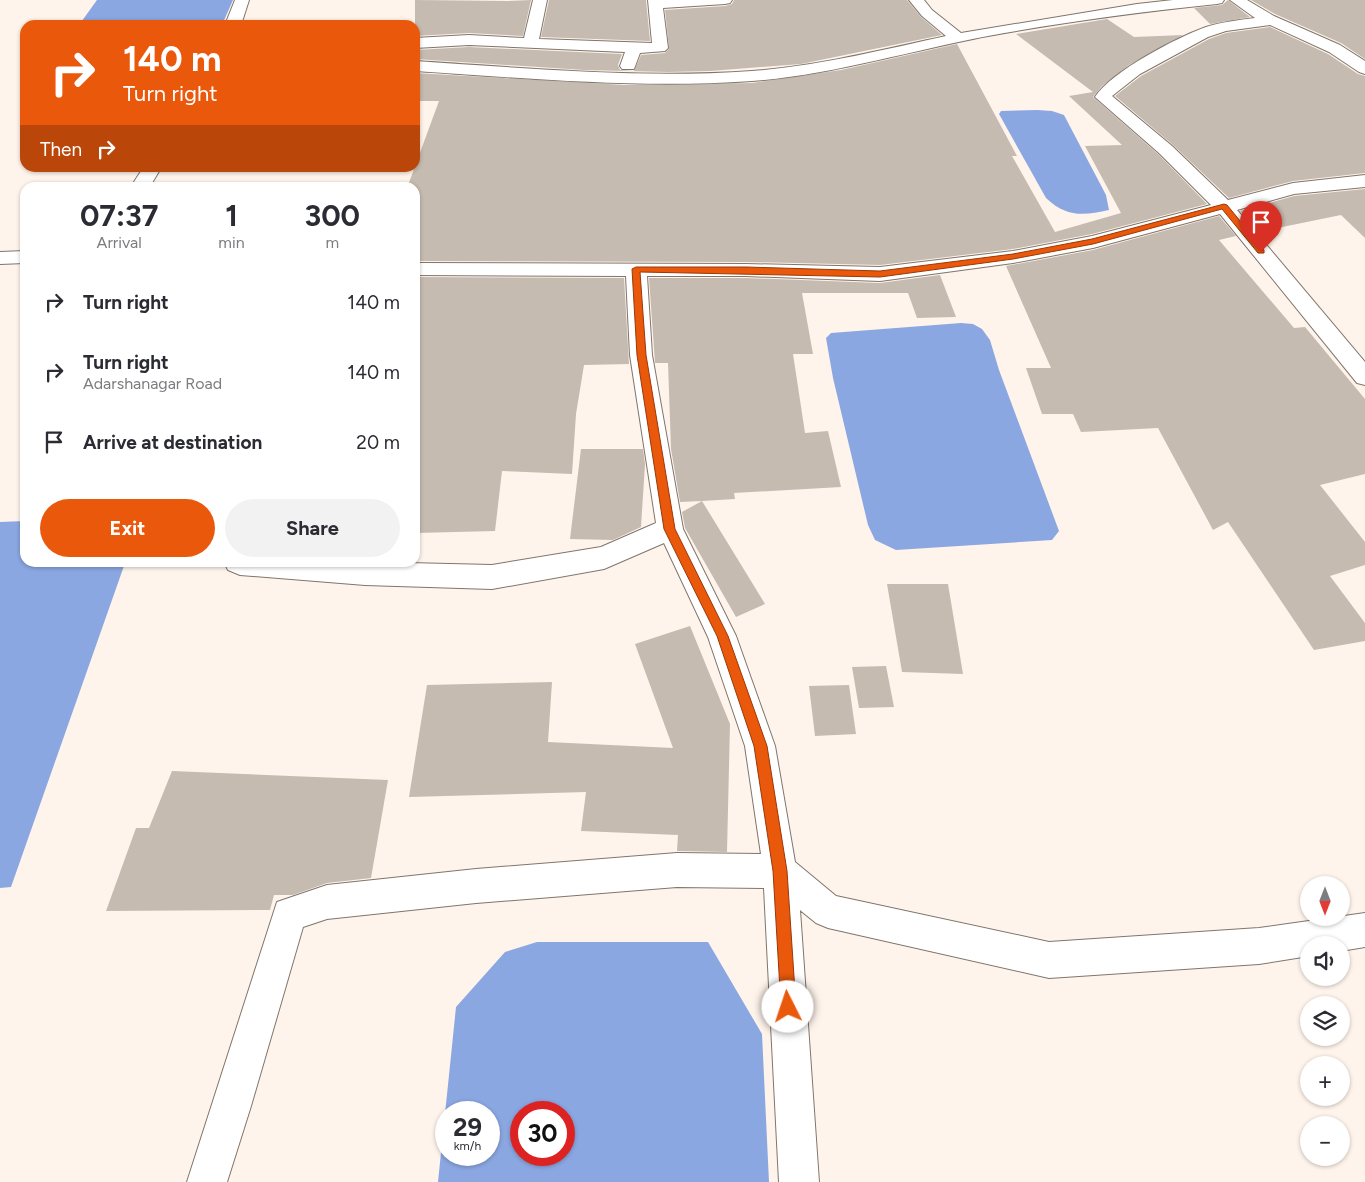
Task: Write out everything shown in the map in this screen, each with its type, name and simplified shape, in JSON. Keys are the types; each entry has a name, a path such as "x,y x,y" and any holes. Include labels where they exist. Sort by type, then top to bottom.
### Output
{"street":[{"path":"235,20 242,0"},
{"path":"530,43 540,0"},
{"path":"420,42 469,40 660,48 655,2 725,0"},
{"path":"916,0 927,13 958,38"},
{"path":"420,66 624,79 762,75 827,66 958,38 1137,8 1217,0"},
{"path":"1237,0 1270,21 1333,47 1365,69"},
{"path":"1270,21 1211,31 1122,78 1104,93 1103,97 1133,120 1224,206 1365,377"},
{"path":"1333,47 1362,44"},
{"path":"624,79 634,48"},
{"path":"420,269 746,270 880,274 1013,257 1093,242 1293,189 1365,182"},
{"path":"0,258 20,257"},
{"path":"636,269 641,355 670,529 722,636 760,746 780,871 799,1182"},
{"path":"278,567 365,574 492,577 604,558 670,529"},
{"path":"207,1182 232,1106 289,914 326,902 476,886 677,870 780,871 828,911 1049,960 1259,946 1365,930"}],"water":[{"path":"97,0 233,0 224,20 83,20"},
{"path":"1001,111 1052,111 1064,115 1106,195 1109,210 1083,214 1068,212 1046,198 999,114"},
{"path":"961,323 973,324 982,329 990,340 999,370 1059,531 1052,540 896,550 875,540 868,525 833,378 826,338 831,333"},
{"path":"20,521 20,567 124,567 11,887 0,888 0,522"},
{"path":"537,942 708,942 762,1034 769,1182 438,1182 440,1166 500,1166 500,1101 446,1101 456,1007 505,952"}],"building":[{"path":"415,0 531,0 523,36 469,33 420,36 420,20 415,20"},
{"path":"549,0 646,0 650,41 541,37"},
{"path":"734,0 907,0 921,17 942,35 801,64 710,71 668,72 584,70 420,59 420,50 469,47 622,54 618,65 620,70 634,71 641,55 665,53 669,49 665,10 732,4"},
{"path":"1228,0 1250,17 1210,24 1194,8 1222,5"},
{"path":"1251,0 1365,0 1365,59 1341,43 1275,14"},
{"path":"1107,19 1134,37 1183,35 1129,65 1102,86 1093,97 1158,154 1207,204 1092,234 1013,249 880,265 746,262 420,261 420,182 409,182 413,172 420,172 420,153 439,101 420,101 420,73 625,85 752,83 841,70 957,44 1017,156 1012,156 1055,232 1121,213 1085,146 1122,145 1069,96 1093,92 1016,34"},
{"path":"1270,27 1328,54 1358,74 1365,76 1365,173 1293,181 1229,198 1173,145 1115,96 1141,76 1209,39 1226,33"},
{"path":"1365,189 1365,238 1341,215 1258,232 1240,211 1294,196"},
{"path":"1219,216 1236,236 1219,240 1294,328 1305,327 1365,399 1365,474 1320,485 1365,542 1365,565 1330,576 1365,623 1365,641 1314,650 1228,522 1213,530 1158,428 1081,432 1073,414 1042,414 1026,368 1051,368 1006,266 1093,250"},
{"path":"940,275 956,317 917,318 908,293 802,293 813,354 793,354 805,433 828,431 841,487 734,493 735,499 680,502 671,449 668,363 655,363 649,278 746,278 880,283"},
{"path":"420,277 624,278 629,364 584,365 576,414 572,474 502,471 495,531 420,533"},
{"path":"581,449 643,449 645,464 641,527 613,540 570,539"},
{"path":"702,501 765,604 736,617 685,528 682,512"},
{"path":"887,584 948,584 963,674 902,672"},
{"path":"690,626 730,724 727,852 677,851 678,835 581,831 586,792 409,797 427,685 552,682 548,742 673,748 635,644"},
{"path":"886,666 894,707 859,708 852,667"},
{"path":"849,685 856,734 815,736 809,686"},
{"path":"172,771 388,780 371,878 327,883 293,895 274,895 270,910 106,911 136,828 149,828"}],"route":[{"path":"788,1007 780,871 760,746 722,636 670,529 641,355 636,269 880,274 1013,257 1093,242 1224,206 1261,252"}]}
